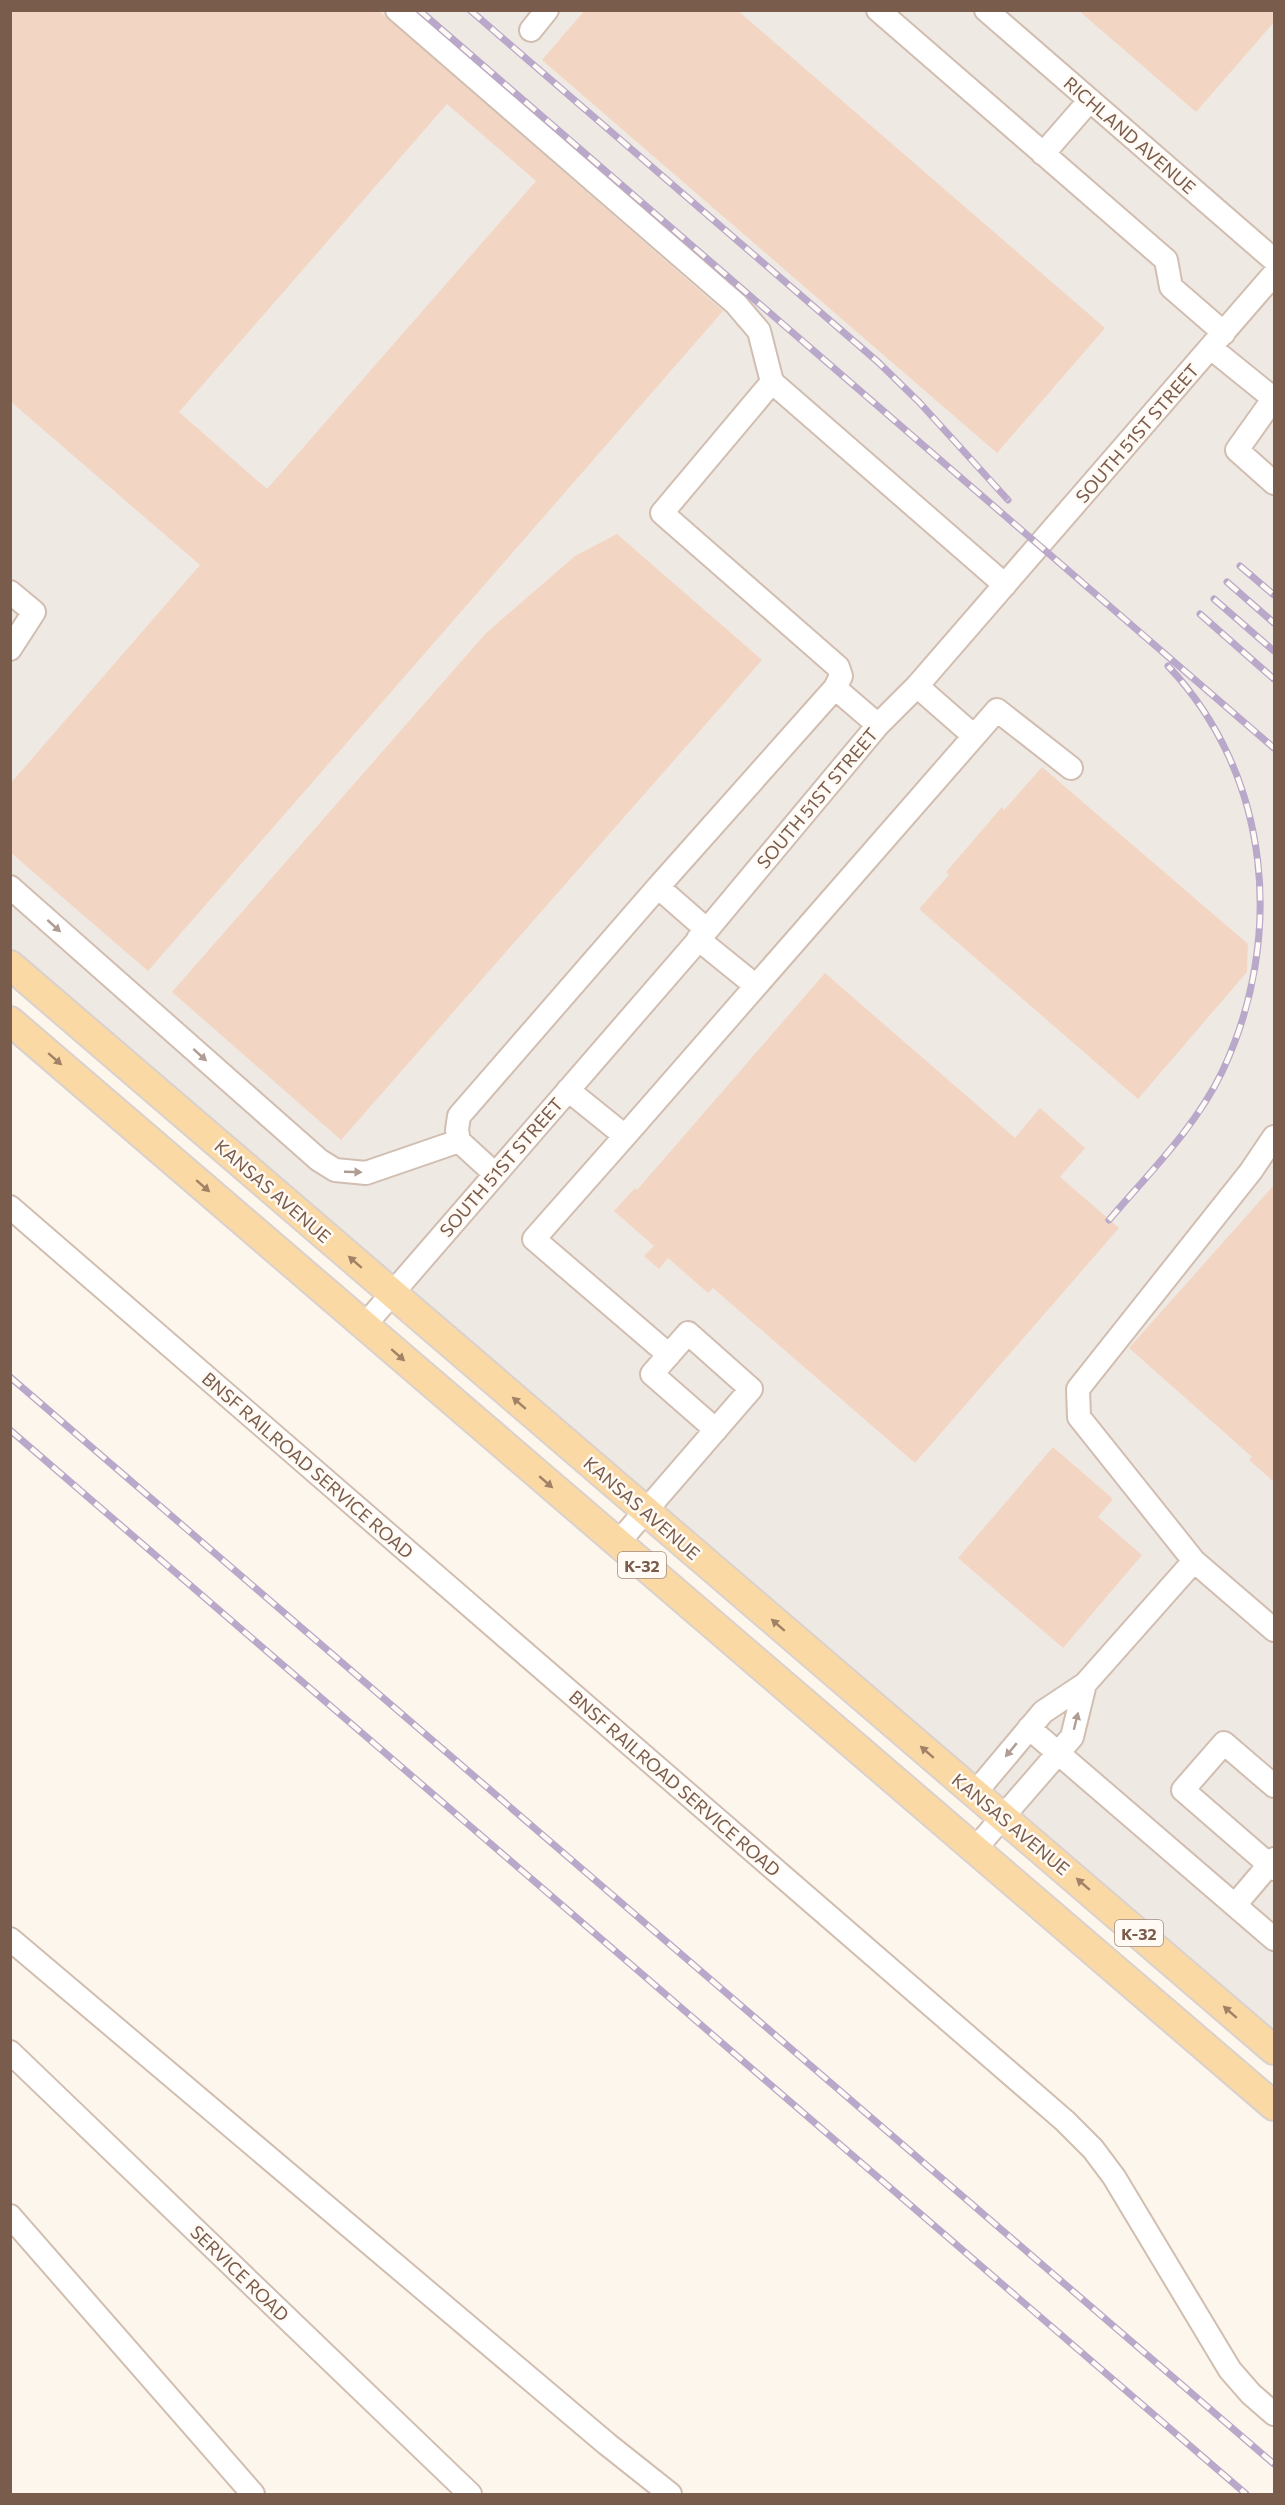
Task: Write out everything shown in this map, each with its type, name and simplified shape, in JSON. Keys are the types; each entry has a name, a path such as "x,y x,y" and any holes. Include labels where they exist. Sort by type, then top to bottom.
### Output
{"main road":[{"name":"KANSAS AVENUE","path":"10,965 1275,2050"},
{"name":"K-32","path":"10,1021 617,1544 976,1848 1275,2106"}],"street":[{"path":"397,10 736,304 759,331 772,382 1005,585"},
{"path":"531,30 547,10"},
{"path":"878,10 1166,260 1171,287 1217,340 1274,399 1238,450 1275,483"},
{"name":"RICHLAND AVENUE","path":"986,10 1275,260"},
{"path":"1043,154 1090,100"},
{"name":"SOUTH 51ST STREET","path":"364,1326 702,934 878,725 917,686 1275,274"},
{"path":"495,1174 459,1141 457,1130 459,1116 835,688 841,676 838,667 662,513 772,382"},
{"path":"10,592 34,612 10,649"},
{"path":"917,686 974,736"},
{"path":"835,688 878,725"},
{"path":"669,1354 534,1239 997,710 1071,768"},
{"path":"10,887 319,1160 335,1170 366,1173 459,1141"},
{"path":"658,887 756,986"},
{"path":"568,1090 625,1136"},
{"path":"1275,1137 1251,1172 1078,1389 1079,1417 1194,1562 1275,1630"},
{"name":"BNSF RAILROAD SERVICE ROAD","path":"10,1207 1065,2121 1093,2149 1114,2177 1230,2370 1251,2394 1275,2414"},
{"path":"617,1544 752,1389 688,1333 652,1374 716,1430"},
{"path":"975,1793 1043,1712 1086,1684 1194,1562"},
{"path":"976,1848 1072,1737 1086,1684"},
{"path":"1029,1728 1275,1939"},
{"path":"1235,1905 1273,1864 1182,1790 1224,1743 1275,1786"},
{"path":"10,1939 607,2444 670,2494"},
{"name":"SERVICE ROAD","path":"10,2052 470,2494"},
{"path":"10,2216 253,2494"}],"shaded area":[{"path":"11,11 1274,11 1274,2042 11,950"}],"building":[{"path":"10,10 378,10 723,311 148,971 10,852 10,784 200,565 10,401","holes":["447,104 536,181 267,489 179,412"]},
{"path":"585,10 737,10 1105,328 997,453 542,60"},
{"path":"1078,10 1275,10 1275,21 1196,112"},
{"path":"617,534 762,660 341,1140 172,992 486,633 575,556"},
{"path":"1042,767 1248,944 1247,972 1138,1099 919,909 949,875 946,872 1002,807 1004,810"},
{"path":"825,973 1015,1138 1040,1108 1085,1148 1060,1177 1119,1228 915,1463 713,1288 708,1293 668,1258 659,1269 644,1256 654,1246 614,1211 635,1188 637,1190"},
{"path":"1275,1184 1275,1483 1249,1460 1252,1457 1129,1348"},
{"path":"1053,1447 1113,1499 1098,1517 1142,1555 1063,1648 958,1558"}],"railway":[{"path":"419,10 1274,748"},
{"path":"470,10 878,362 919,402 1008,500"},
{"path":"1240,566 1274,595"},
{"path":"1227,582 1274,623"},
{"path":"1214,599 1274,651"},
{"path":"1200,614 1274,679"},
{"path":"1109,1220 1185,1131 1211,1093 1242,1021 1255,968 1260,914 1258,860 1247,808 1229,757 1203,710 1168,666"},
{"path":"10,1377 1274,2464"},
{"path":"10,1430 1246,2494"}]}
